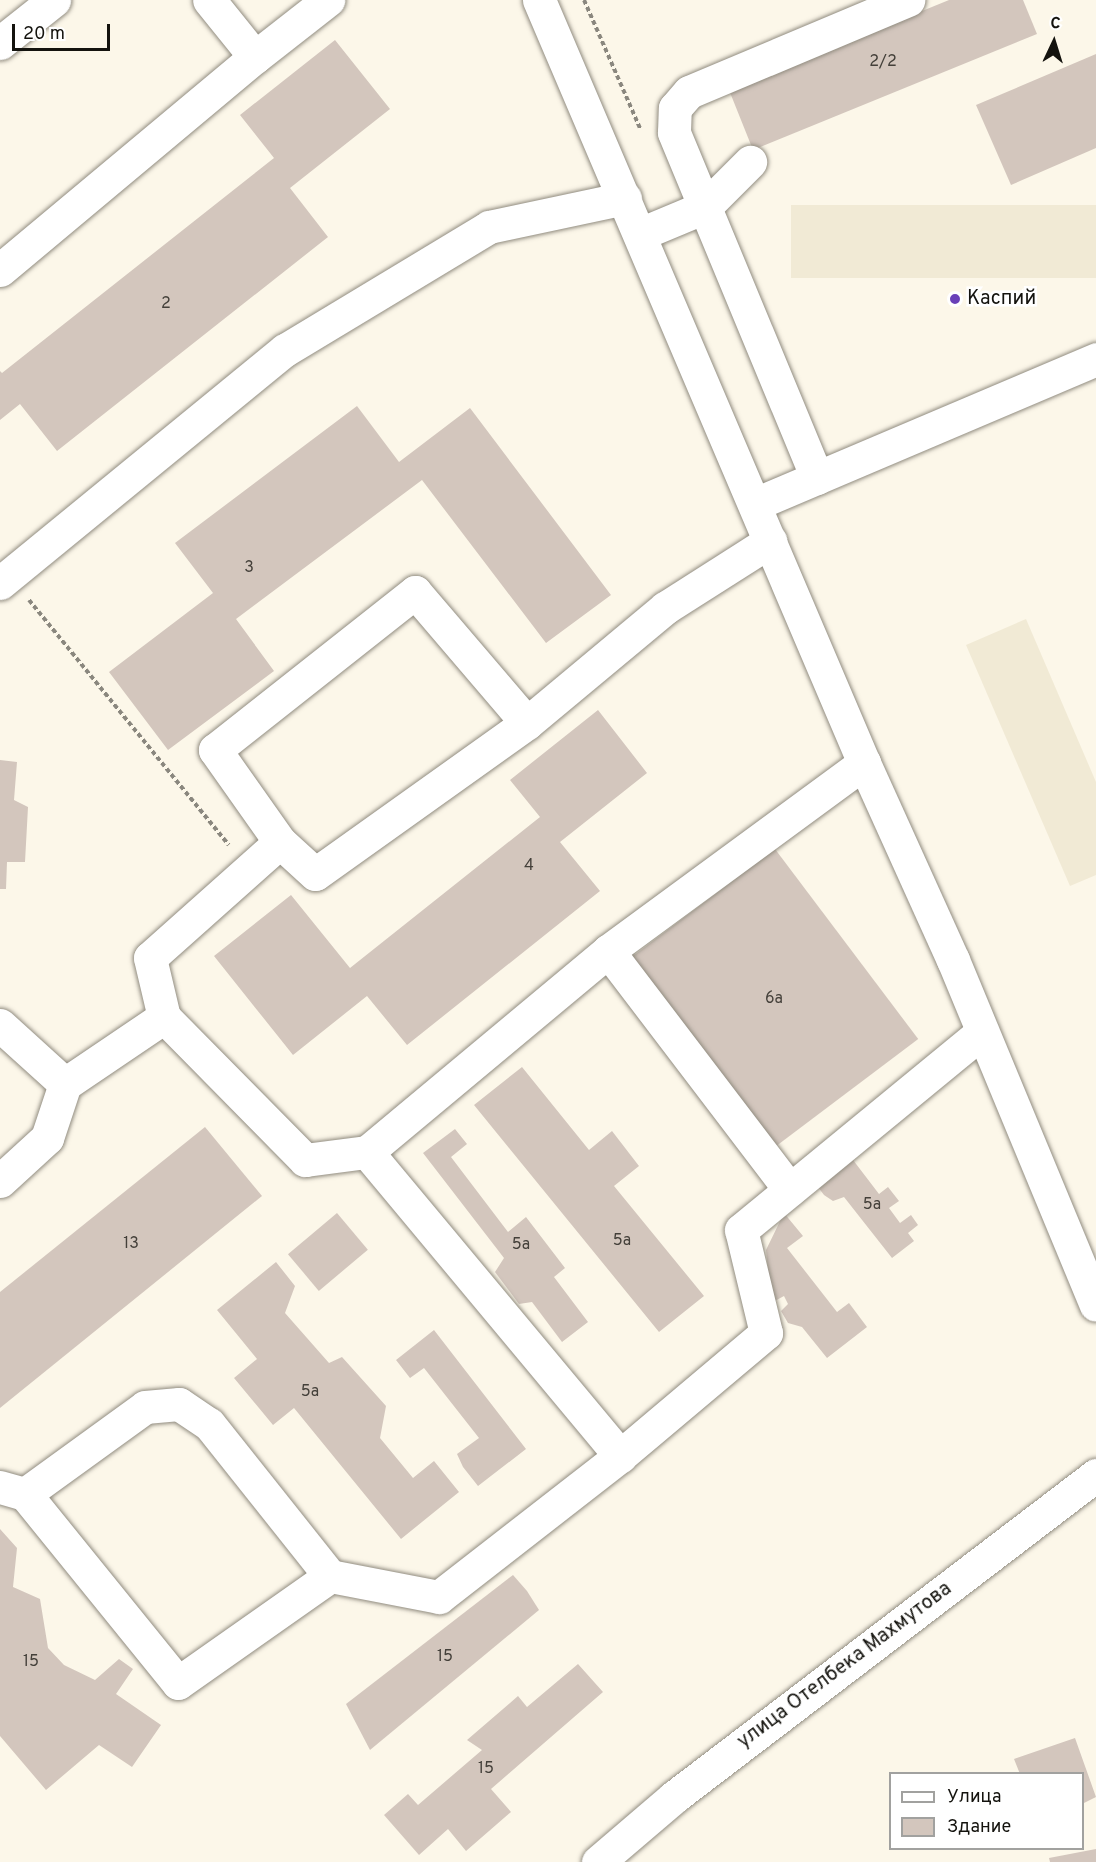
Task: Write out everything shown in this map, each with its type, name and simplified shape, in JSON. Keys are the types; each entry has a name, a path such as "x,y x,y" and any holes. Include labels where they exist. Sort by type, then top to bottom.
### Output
{"street":[{"path":"0,43 54,0"},
{"path":"209,0 255,57"},
{"path":"0,270 255,57 328,0"},
{"path":"539,0 864,764 982,1032 1096,1305"},
{"path":"817,478 674,132 675,108 688,92 908,0"},
{"path":"640,234 705,207 750,162"},
{"path":"5,579 285,350 489,227 625,198"},
{"path":"754,504 1096,359"},
{"path":"527,723 415,592 215,750 280,842 315,874 527,723 665,608 770,541"},
{"path":"280,842 150,958 164,1017 305,1160 368,1152 608,951 864,764"},
{"path":"608,951 790,1190"},
{"path":"0,1181 47,1138 65,1084 164,1017"},
{"path":"0,1025 65,1084"},
{"path":"330,1576 178,1683 13,1490 145,1407 179,1404 209,1424 330,1576 439,1597 620,1456 766,1333 741,1230 982,1032"},
{"path":"368,1152 620,1456"},
{"name":"улица Отелбека Махмутова","path":"598,1862 674,1797 1096,1475"}],"path":[{"path":"584,0 641,130"},
{"path":"5,579 250,870"}],"shaded area":[{"path":"791,205 1096,205 1096,278 791,278"},
{"path":"1026,619 1096,782 1096,875 1070,886 966,645"}],"building":[{"path":"949,0 1023,0 1037,34 753,150 729,90"},
{"path":"335,40 390,109 290,188 328,237 57,451 20,404 0,420 0,371 2,373 274,158 240,115"},
{"path":"1096,54 1096,148 1011,185 976,105"},
{"path":"357,406 399,462 470,408 611,595 546,643 422,480 236,619 274,671 168,750 109,672 213,593 175,543"},
{"path":"598,710 647,773 560,842 600,891 407,1045 367,996 293,1055 214,956 291,895 350,968 540,817 510,780"},
{"path":"0,760 17,762 14,800 28,807 25,862 7,862 6,889 0,889"},
{"path":"775,849 918,1039 771,1150 628,960"},
{"path":"522,1067 589,1150 612,1131 639,1166 614,1186 704,1296 659,1332 474,1105"},
{"path":"205,1127 262,1196 0,1408 0,1292"},
{"path":"455,1129 467,1144 451,1157 508,1232 526,1217 565,1268 554,1277 588,1322 562,1342 532,1302 519,1304 495,1272 504,1258 423,1153"},
{"path":"850,1156 879,1194 888,1187 899,1201 889,1208 900,1223 911,1215 918,1225 908,1233 914,1241 892,1258 844,1197 833,1201 824,1195 815,1183"},
{"path":"337,1213 368,1250 319,1291 288,1254"},
{"path":"784,1213 803,1236 787,1248 837,1312 849,1303 867,1327 827,1358 802,1327 788,1323 781,1311 788,1304 784,1296 771,1303 766,1250"},
{"path":"276,1262 295,1286 285,1313 329,1363 342,1357 386,1406 380,1438 413,1478 434,1461 459,1492 401,1539 294,1408 273,1425 234,1378 257,1359 217,1310"},
{"path":"434,1330 526,1449 478,1486 463,1467 457,1454 479,1438 424,1368 410,1378 396,1360"},
{"path":"0,1529 17,1548 13,1587 40,1599 48,1648 64,1665 95,1680 119,1659 133,1669 116,1694 161,1725 132,1767 99,1745 46,1790 0,1736"},
{"path":"513,1575 539,1610 370,1750 346,1704"},
{"path":"578,1664 603,1692 491,1789 511,1812 466,1851 448,1829 419,1855 384,1815 408,1794 418,1805 482,1750 467,1740 518,1696 527,1707"},
{"path":"1075,1738 1096,1797 1084,1803 1084,1772 1019,1772 1014,1759"},
{"path":"1096,1849 1096,1862 1050,1862 1049,1858"}],"place":[{"name":"Каспий","path":"955,299"}]}
